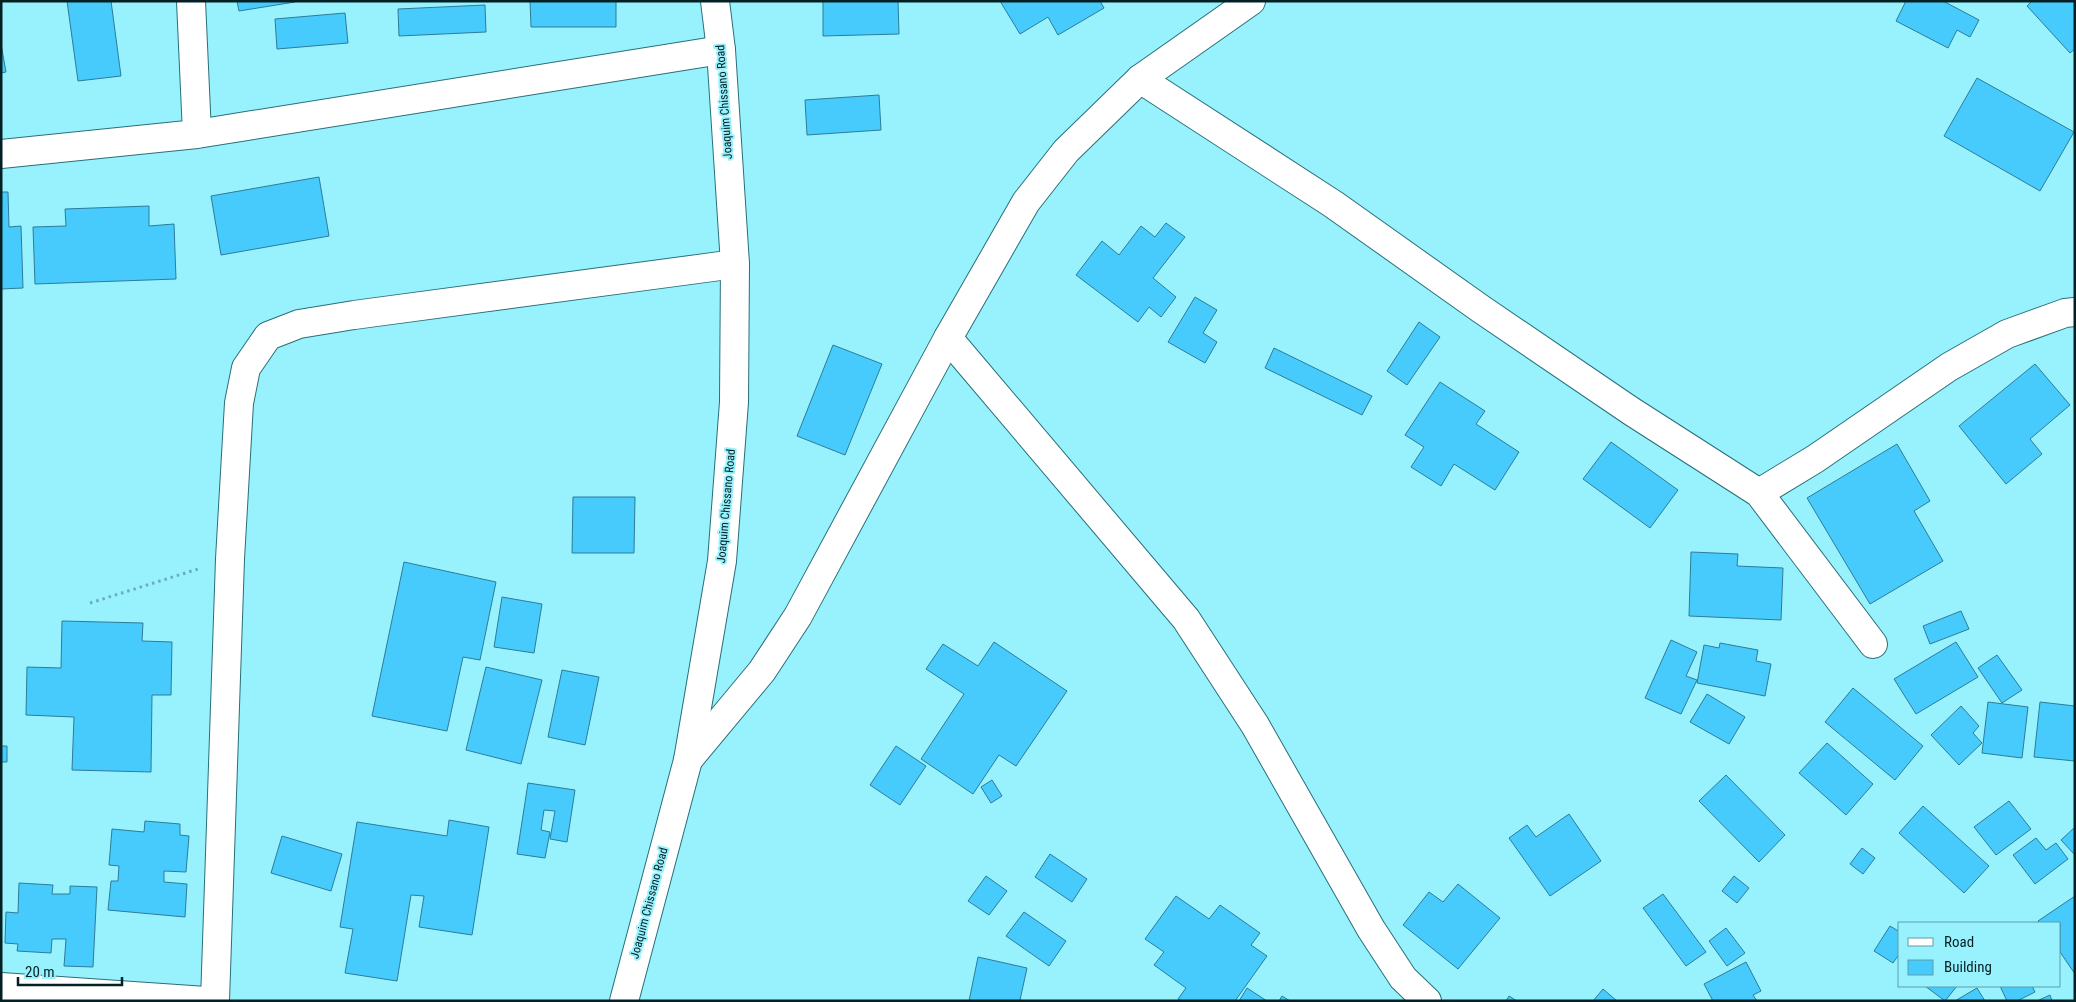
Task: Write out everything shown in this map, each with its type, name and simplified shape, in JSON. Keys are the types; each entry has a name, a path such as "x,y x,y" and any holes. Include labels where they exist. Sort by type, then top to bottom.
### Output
{"main road":[{"path":"191,1 197,134"},
{"name":"Joaquim Chissano Road","path":"624,1001 688,760 722,561 734,402 735,264 716,1"},
{"path":"688,760 762,671 798,616 948,338 1026,202 1066,151 1140,79 1251,1"},
{"path":"1,154 197,134 721,50"},
{"path":"1140,79 1333,204 1481,309 1631,411 1759,493 1873,644"},
{"path":"215,1001 230,559 239,403 246,368 268,336 299,324 354,315 735,264"},
{"path":"1759,493 1815,459 1949,367 2007,334 2065,313 2075,312"},
{"path":"948,338 1186,619 1255,725 1371,929 1404,978 1427,1001"},
{"path":"1,987 206,1001"}],"path":[{"path":"90,603 230,559"}],"building":[{"path":"67,1 111,1 121,76 78,81"},
{"path":"237,1 295,1 295,2 239,11"},
{"path":"530,1 616,1 616,27 531,27"},
{"path":"823,1 898,1 899,34 823,36"},
{"path":"1000,1 1100,1 1104,8 1058,35 1048,17 1020,34"},
{"path":"1906,1 1943,1 1979,20 1970,37 1957,30 1948,48 1896,21"},
{"path":"2032,1 2075,1 2075,49 2070,53 2027,6"},
{"path":"485,5 486,32 399,36 398,9"},
{"path":"345,13 348,43 277,49 275,19"},
{"path":"1,44 6,72 1,73"},
{"path":"1977,78 2074,132 2040,191 1944,136"},
{"path":"879,95 881,130 807,135 805,100"},
{"path":"319,177 329,236 221,255 211,196"},
{"path":"1,192 8,192 9,227 21,226 23,288 1,289"},
{"path":"149,206 149,226 174,224 176,279 35,284 33,227 66,226 65,209"},
{"path":"1166,223 1185,237 1153,278 1176,297 1161,317 1149,307 1138,322 1076,275 1102,241 1119,255 1141,226 1155,237"},
{"path":"1195,297 1217,310 1203,333 1217,342 1205,363 1168,342"},
{"path":"1419,322 1440,337 1407,385 1387,371"},
{"path":"833,345 882,364 845,455 797,436"},
{"path":"1274,348 1372,396 1362,415 1265,368"},
{"path":"2035,364 2070,405 2030,439 2042,454 2006,484 1959,426"},
{"path":"1440,382 1485,411 1476,424 1519,452 1495,490 1454,464 1441,486 1411,467 1424,447 1405,435"},
{"path":"1611,442 1678,490 1650,528 1583,479"},
{"path":"1897,444 1930,501 1914,511 1943,561 1870,604 1807,498"},
{"path":"573,497 635,497 634,553 572,553"},
{"path":"1691,552 1738,554 1737,566 1783,568 1781,620 1689,616"},
{"path":"404,562 496,582 480,660 463,657 447,731 372,716"},
{"path":"502,597 542,604 534,653 494,647"},
{"path":"1961,611 1969,629 1930,644 1923,626"},
{"path":"62,621 143,623 142,641 172,642 171,695 152,695 151,772 72,770 74,717 26,715 27,667 61,668"},
{"path":"1671,640 1697,652 1686,676 1697,680 1681,714 1645,698"},
{"path":"994,642 1067,691 1016,766 999,755 973,794 921,759 964,694 926,669 943,644 978,666"},
{"path":"1956,642 1978,677 1916,714 1894,679"},
{"path":"1720,643 1758,650 1756,661 1771,664 1765,696 1697,683 1704,645 1719,648"},
{"path":"1997,655 2022,690 2002,703 1978,668"},
{"path":"486,667 542,680 521,764 466,750"},
{"path":"562,670 599,677 585,745 548,737"},
{"path":"1853,688 1923,746 1895,780 1825,722"},
{"path":"1707,694 1745,717 1729,744 1690,722"},
{"path":"1988,702 2028,707 2022,758 1982,753"},
{"path":"2040,702 2075,706 2075,761 2034,757"},
{"path":"1961,706 1979,726 1973,733 1982,743 1959,765 1931,735"},
{"path":"1827,743 1873,784 1846,815 1799,773"},
{"path":"1,746 7,746 7,762 1,762"},
{"path":"896,746 926,766 900,805 870,785"},
{"path":"1726,775 1785,835 1759,862 1699,801"},
{"path":"992,780 1002,796 991,803 981,787"},
{"path":"528,783 575,790 567,842 550,839 555,811 544,810 541,830 550,832 545,858 517,854"},
{"path":"2009,801 2031,829 1996,855 1974,827"},
{"path":"1923,806 1989,866 1964,893 1899,833"},
{"path":"1569,814 1601,861 1550,896 1509,838 1527,825 1536,837"},
{"path":"449,820 489,827 472,935 419,927 424,896 411,895 397,981 345,973 353,929 340,927 357,822 447,836"},
{"path":"145,821 180,824 180,835 189,836 186,872 164,871 164,882 187,884 185,917 108,910 111,881 118,881 119,866 109,865 112,829 144,832"},
{"path":"2075,827 2075,855 2061,840"},
{"path":"282,836 342,854 331,891 271,873"},
{"path":"2036,838 2046,850 2056,843 2068,859 2035,884 2013,855"},
{"path":"1862,848 1875,858 1863,874 1850,864"},
{"path":"1050,854 1087,879 1072,902 1035,877"},
{"path":"986,876 1007,891 989,915 968,901"},
{"path":"1734,876 1749,888 1737,903 1722,891"},
{"path":"19,883 53,885 52,894 70,894 70,886 97,887 93,967 64,966 66,939 52,939 51,953 17,951 18,944 5,943 6,912 18,913"},
{"path":"1458,884 1500,918 1458,969 1403,925 1429,892 1443,902"},
{"path":"1663,894 1706,952 1686,966 1643,908"},
{"path":"1176,896 1209,919 1220,905 1260,933 1251,945 1267,956 1235,1001 1182,1001 1178,999 1186,988 1154,965 1164,952 1145,939"},
{"path":"2075,896 2075,974 2061,953 2061,922 2038,921"},
{"path":"1024,912 1066,941 1049,966 1006,936"},
{"path":"1890,926 1898,931 1898,956 1893,963 1874,951"},
{"path":"1726,928 1745,953 1727,966 1709,941"},
{"path":"978,957 1027,968 1020,1000 1024,1001 969,1001"},
{"path":"1746,962 1761,991 1753,995 1757,1001 1713,1001 1704,984"},
{"path":"1926,987 1956,987 1945,1001"},
{"path":"2000,987 2032,987 2035,992 2017,1001 2007,1001"},
{"path":"1247,988 1267,1001 1239,1001"},
{"path":"1977,988 1985,1001 1955,1001"},
{"path":"1603,989 1617,1001 1593,1001"},
{"path":"2050,995 2052,1001 2037,1001"},
{"path":"1282,996 1290,1001 1279,1001"},
{"path":"1509,996 1517,1001 1506,1001"}]}
